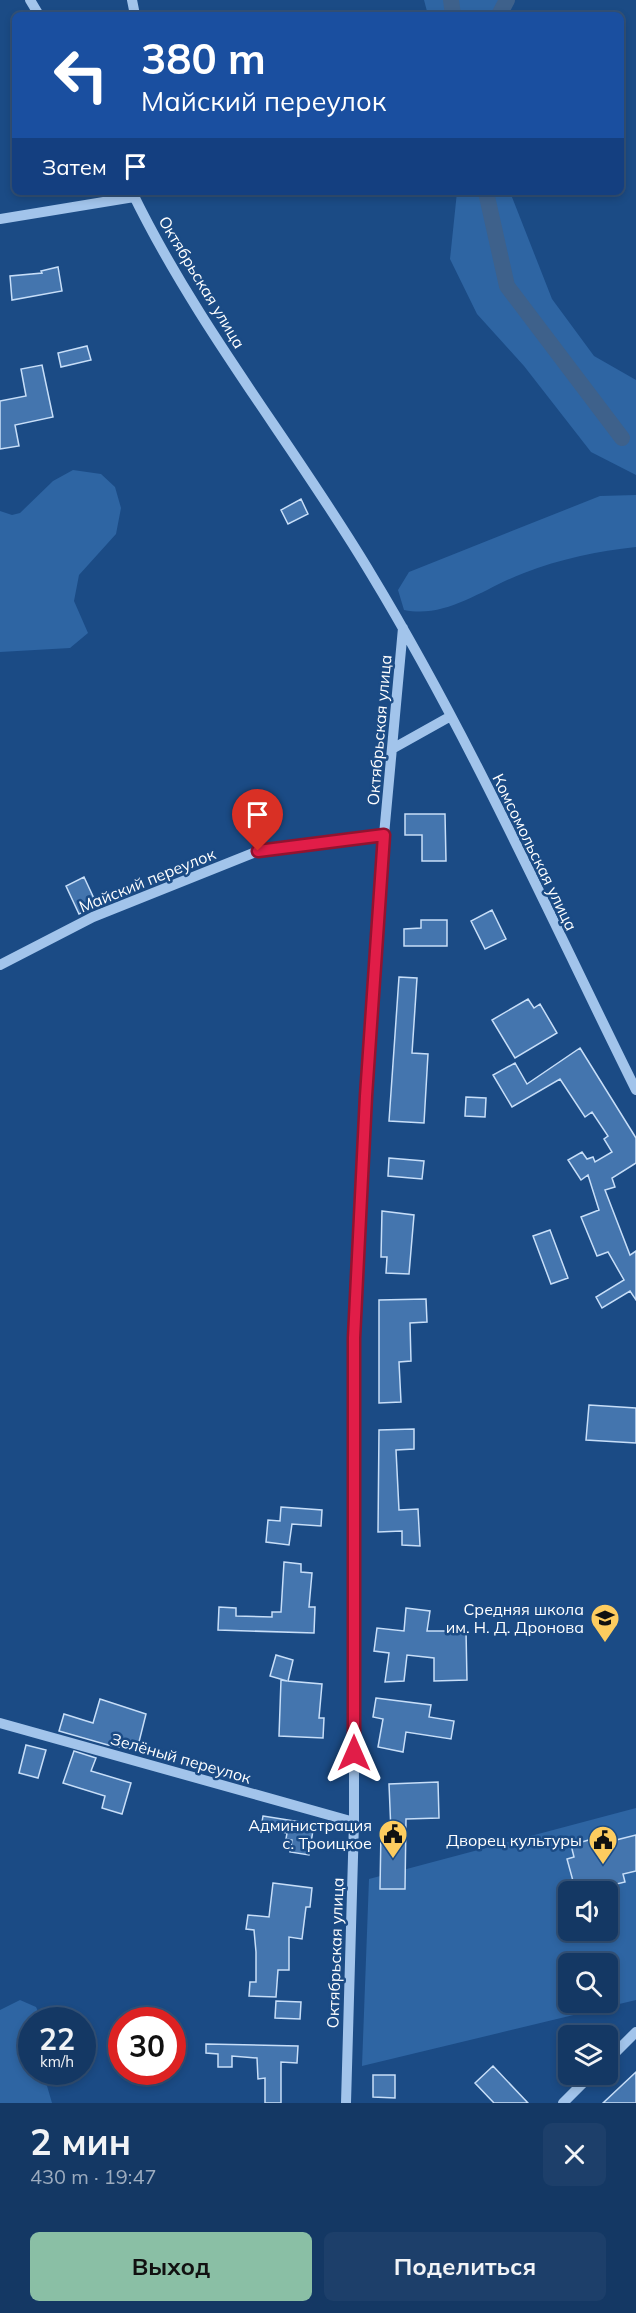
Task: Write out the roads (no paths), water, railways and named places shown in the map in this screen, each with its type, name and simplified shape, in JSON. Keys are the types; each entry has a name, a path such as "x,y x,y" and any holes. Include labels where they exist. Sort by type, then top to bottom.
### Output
{"street":[{"path":"0,219 129,195"},
{"name":"Октябрьская улица","path":"135,195 195,306 369,570 403,628 384,835 366,1096 354,1338 354,1822 346,2103"},
{"name":"Комсомольская улица","path":"403,628 451,716 636,1090"},
{"path":"392,750 451,716"},
{"name":"Майский переулок","path":"0,964 93,917 258,851 384,835"},
{"name":"Зелёный переулок","path":"0,1723 354,1822"},
{"path":"618,2050 636,2032"},
{"path":"563,2103 581,2085"}],"waterway":[{"path":"451,0 453,12"},
{"path":"501,12 507,0"},
{"path":"487,195 507,286 622,438"}],"place":[{"name":"Средняя школа им. Н. Д. Дронова","path":"605,1644"},
{"name":"Администрация с. Троицкое","path":"393,1860"},
{"name":"Дворец культуры","path":"603,1866"}]}
